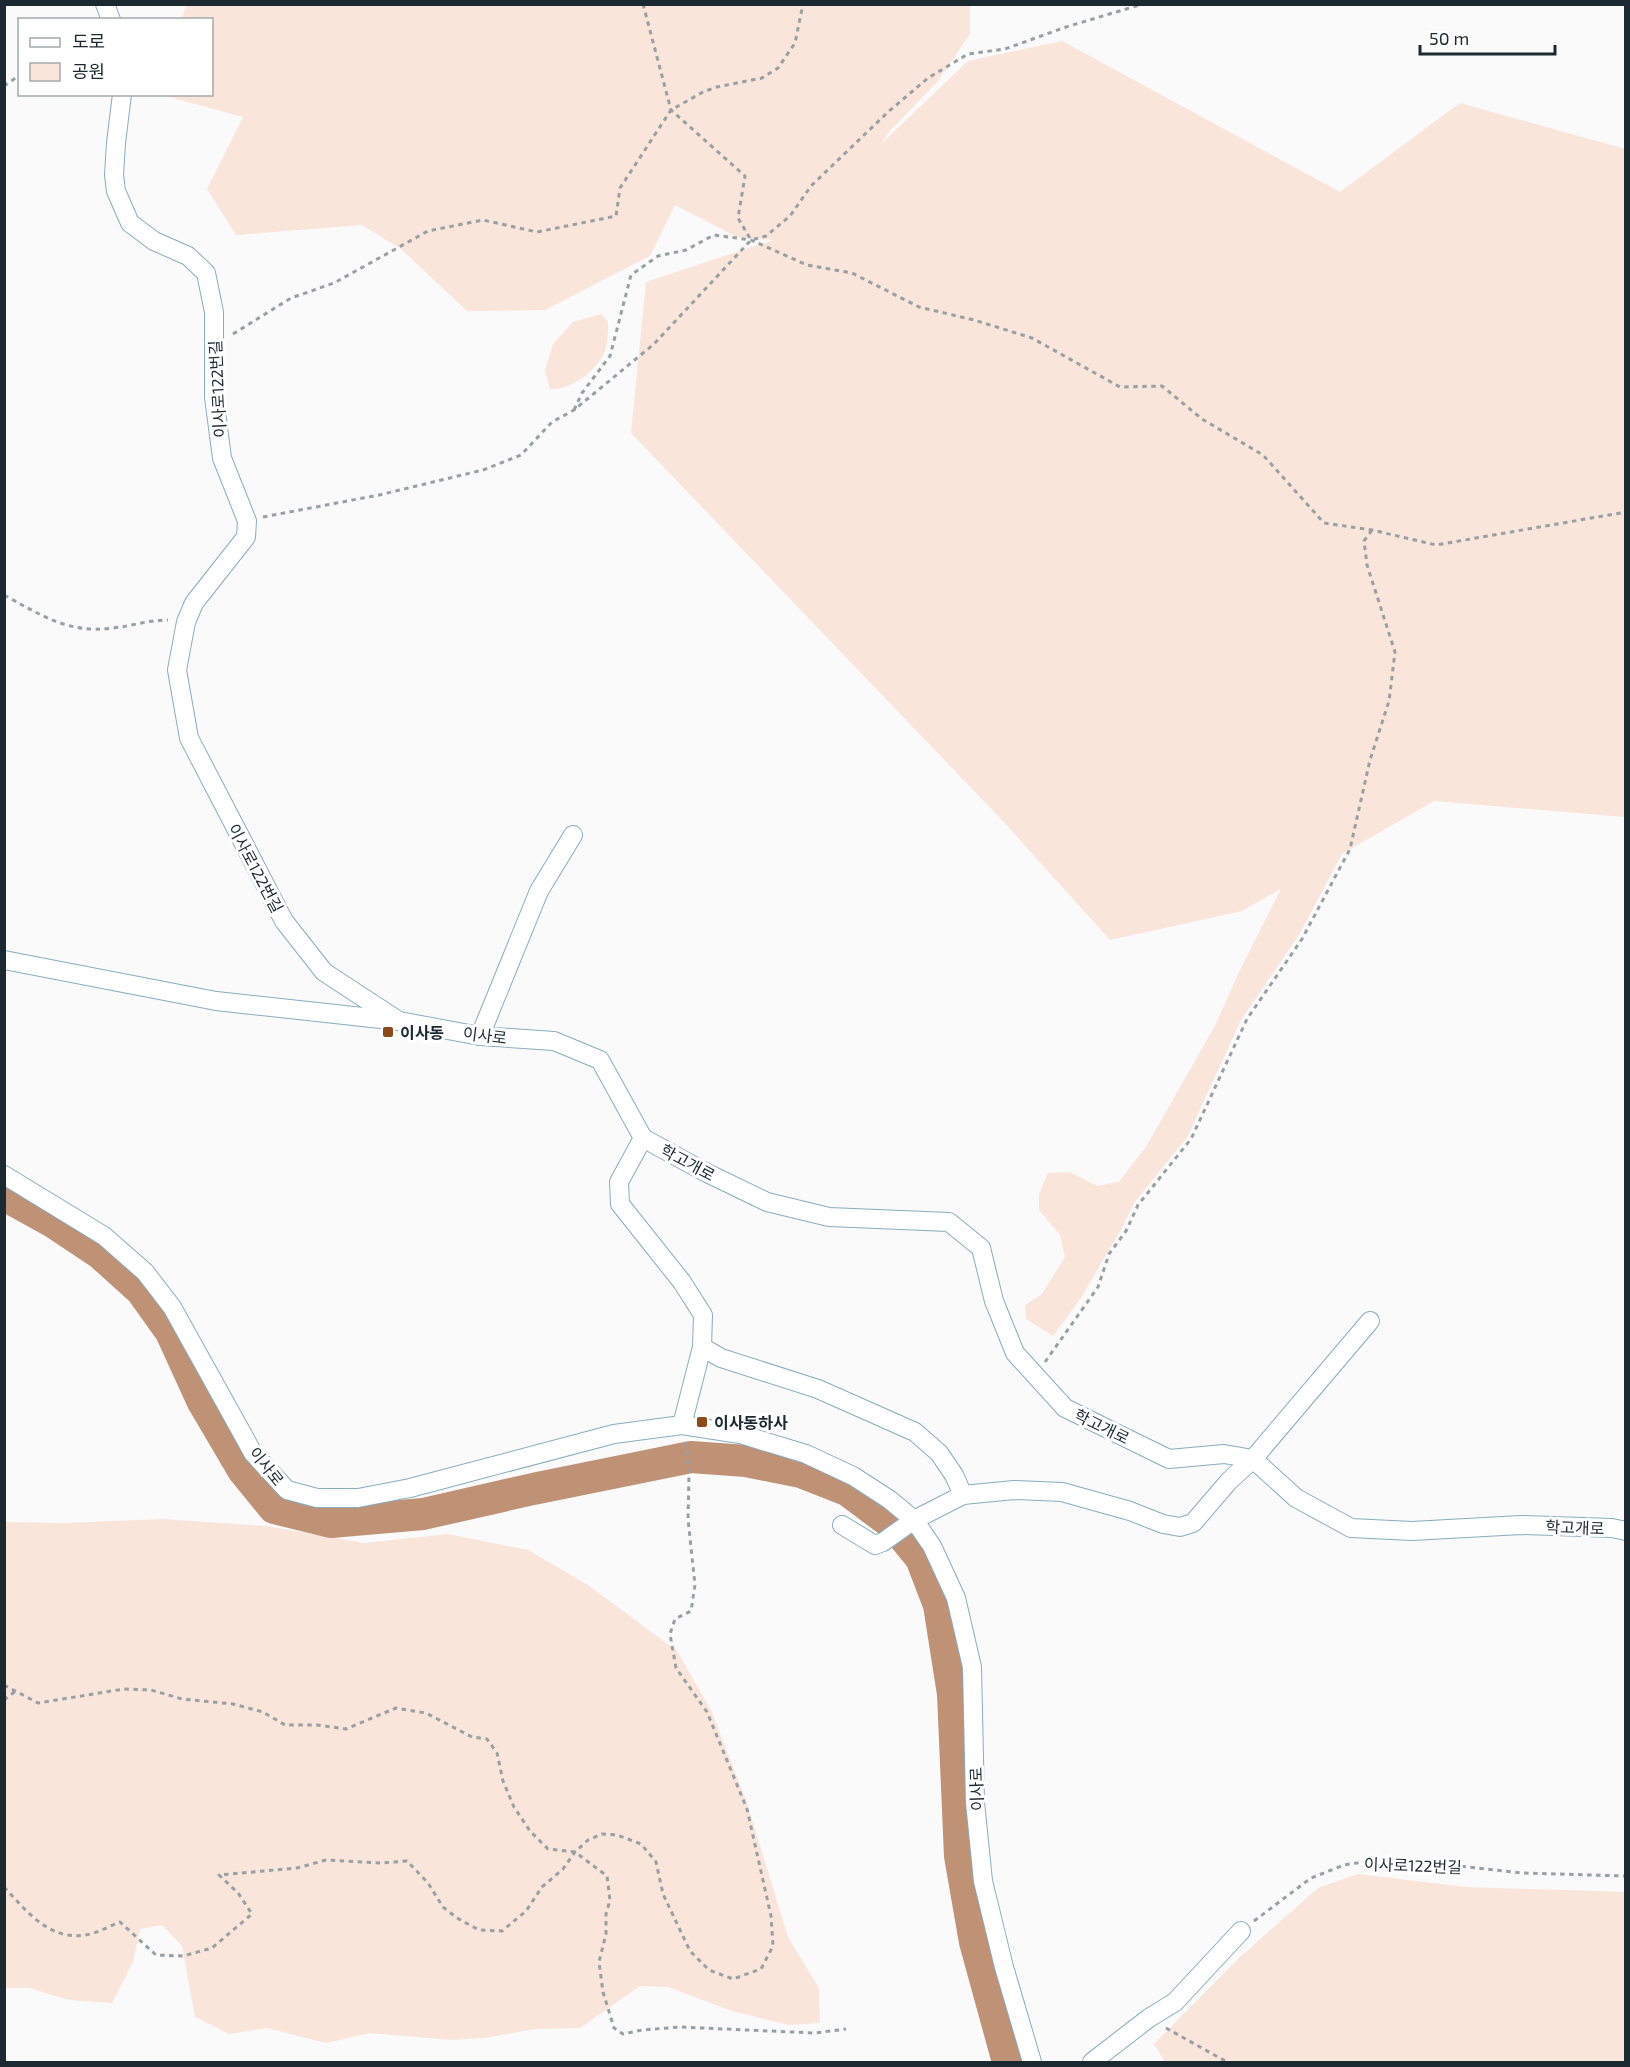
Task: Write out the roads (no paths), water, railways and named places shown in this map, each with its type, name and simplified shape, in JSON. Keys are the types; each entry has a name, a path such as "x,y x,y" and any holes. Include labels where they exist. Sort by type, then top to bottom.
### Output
{"street":[{"name":"이사로122번길","path":"122,96 114,175 116,191 130,223 154,241 188,256 206,273 214,312 214,397 222,458 247,521 246,537 194,603 186,622 177,670 189,738 284,921 324,972 399,1021"},
{"path":"480,1036 539,891 573,835"},
{"name":"이사로","path":"4,960 216,1001 399,1021 480,1036 554,1041 600,1060 643,1138"},
{"path":"643,1138 619,1182 620,1204 682,1282 703,1315 702,1347 684,1433"},
{"name":"학고개로","path":"643,1138 767,1202 829,1217 949,1222 981,1248 994,1301 1015,1353 1065,1408 1169,1459 1224,1454 1253,1459 1296,1498 1351,1528 1412,1531 1521,1525 1612,1528 1626,1532"},
{"name":"이사로","path":"4,1175 104,1236 145,1272 172,1307 253,1452 287,1490 317,1498 358,1498 410,1488 614,1434 684,1433 740,1434 806,1454 853,1476 890,1500 932,1546 956,1598 972,1666 975,1802 983,1881 1004,1966 1032,2062"},
{"path":"842,1524 875,1545 963,1495 1014,1490 1062,1492 1130,1511 1163,1524 1180,1527 1193,1523 1229,1481 1253,1459 1370,1321"},
{"path":"702,1347 721,1358 818,1389 915,1432 939,1453 954,1475 963,1495"},
{"path":"1092,2062 1149,2018 1175,2002 1241,1931"}],"waterway":[{"path":"4,1195 53,1222 101,1254 141,1290 171,1332 203,1402 243,1470 274,1508 331,1522 423,1514 691,1457 746,1461 801,1472 847,1490 894,1525 921,1558 939,1605 953,1694 960,1856 975,1942 1008,2062"}],"place":[{"name":"이사동","path":"388,1032"},
{"name":"이사동하사","path":"702,1422"}]}
